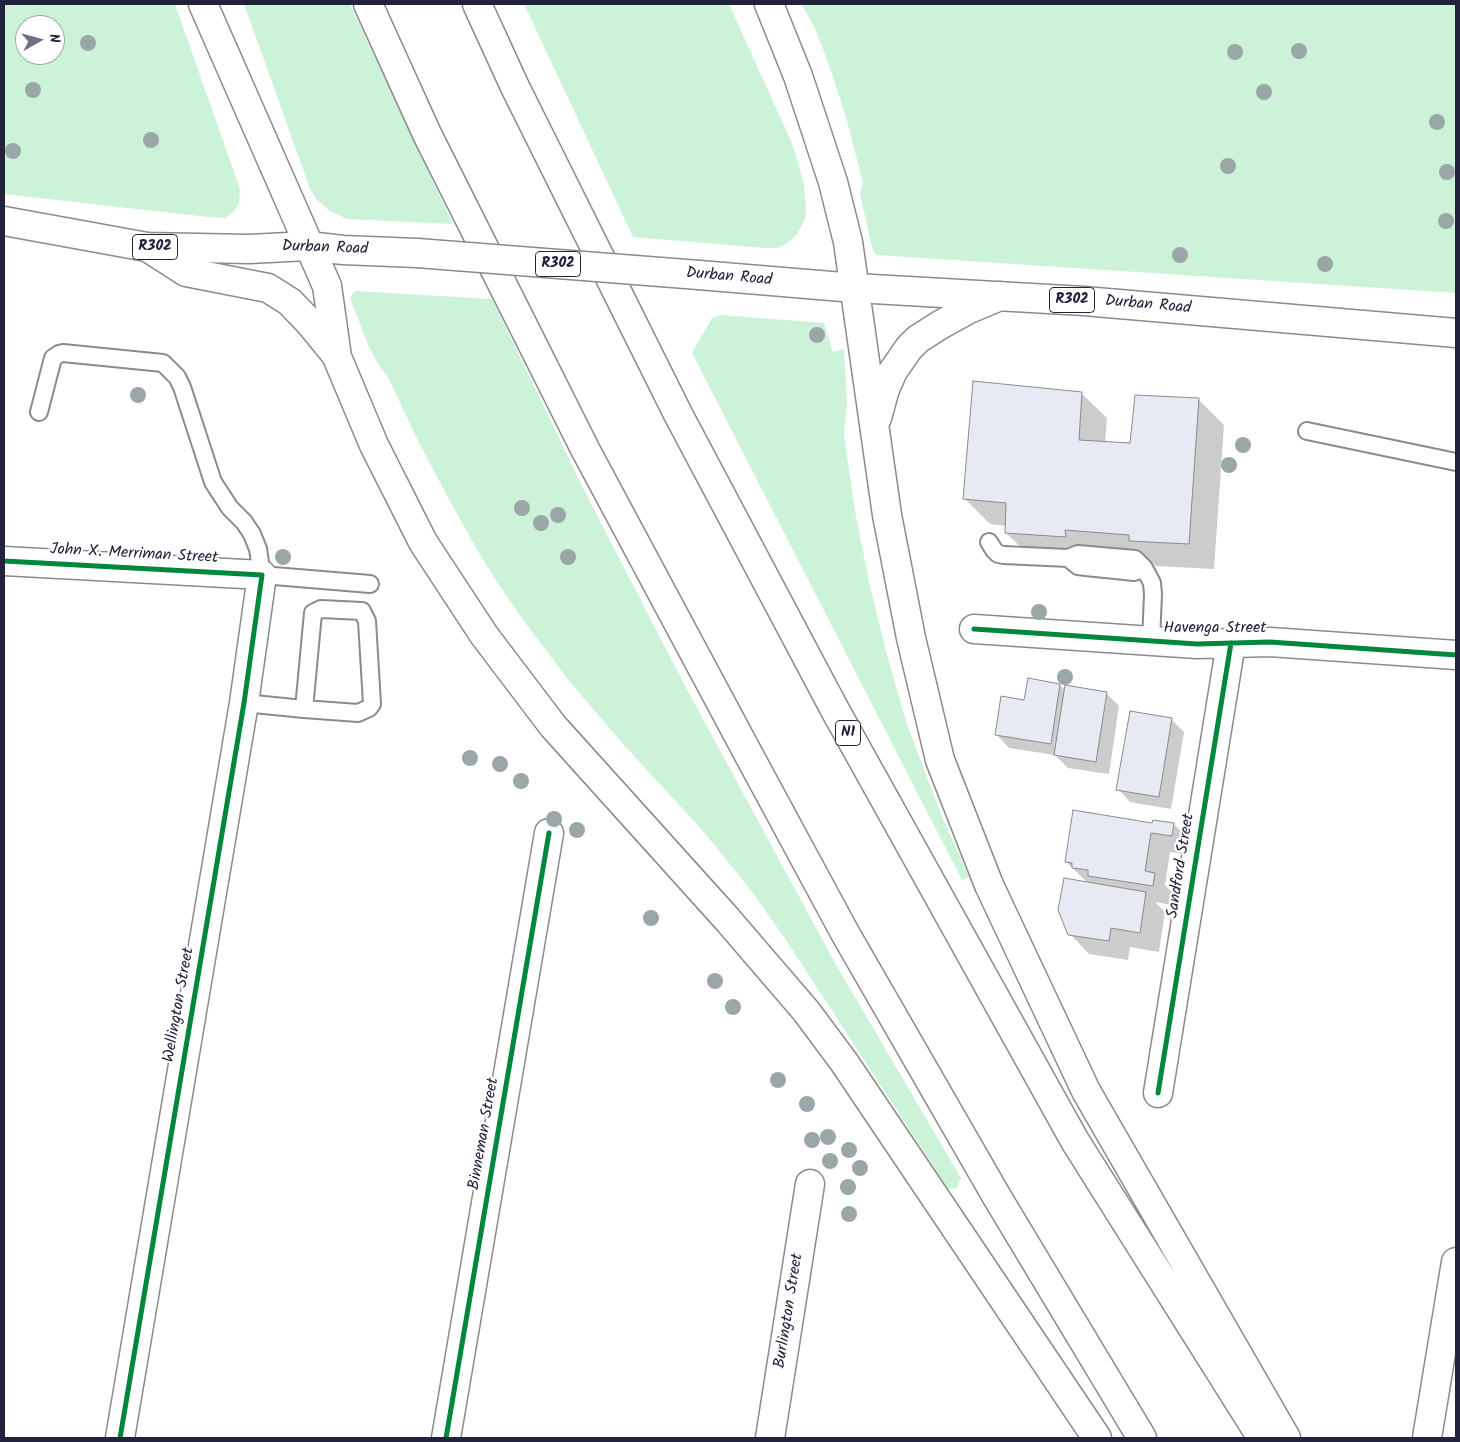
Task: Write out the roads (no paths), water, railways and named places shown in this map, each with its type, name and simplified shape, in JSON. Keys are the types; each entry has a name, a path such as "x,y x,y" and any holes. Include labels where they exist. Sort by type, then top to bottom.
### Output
{"main road":[{"path":"204,4 327,286 337,356 374,445 423,542 484,635 553,726 728,919 806,1011 844,1062 1097,1438"},
{"path":"368,4 427,134 585,450 765,785 845,933 983,1172 1142,1438"},
{"name":"N1","path":"477,4 515,87 678,414 835,710 1075,1141 1262,1438"},
{"path":"769,4 798,76 832,182 848,242 887,515 910,638 940,760 989,885 1086,1091 1286,1438"},
{"name":"Durban Road","path":"4,221 147,247 249,249 308,246 343,250 418,253 855,288 1084,301 1456,332"},
{"path":"147,247 186,272 268,288 290,302 337,356"},
{"path":"874,430 892,371 909,348 918,339 940,325 969,309 1000,296"},
{"name":"John X. Merriman Street","path":"4,561 262,575"},
{"name":"Wellington Street","path":"120,1438 244,703 262,575"},
{"name":"Havenga Street","path":"974,630 1197,644 1270,642 1456,655"},
{"name":"Sandford Street","path":"1158,1093 1231,642"},
{"name":"Binneman Street","path":"446,1438 549,833"},
{"name":"Burlington Street","path":"770,1438 810,1184"},
{"path":"1427,1438 1456,1262"}],"lane":[{"path":"40,412 54,358 59,354 163,363 177,377 182,387 213,482 230,508 244,522 252,534 258,550 262,575"},
{"path":"1307,431 1456,462"},
{"path":"989,542 998,554 1004,555 1068,558 1078,554 1135,559 1144,568 1152,583 1152,641"},
{"name":"John X. Merriman Street","path":"262,575 370,584"},
{"path":"244,703 358,713 365,711 372,704 367,621 362,611 320,609 313,613 304,708"}]}
